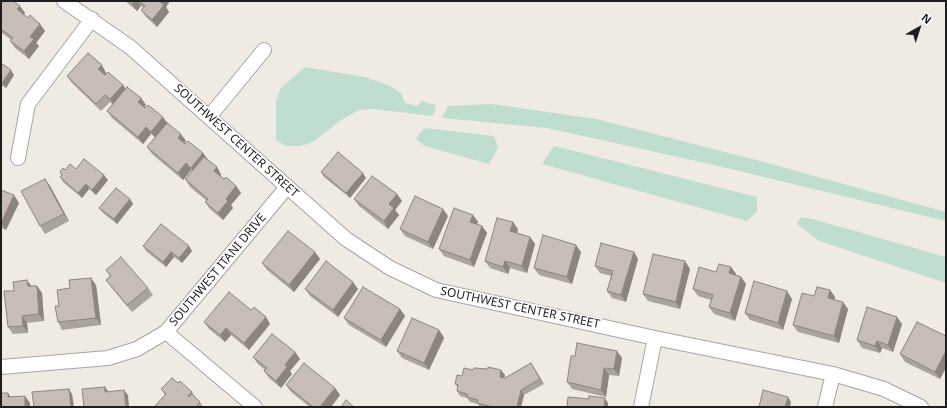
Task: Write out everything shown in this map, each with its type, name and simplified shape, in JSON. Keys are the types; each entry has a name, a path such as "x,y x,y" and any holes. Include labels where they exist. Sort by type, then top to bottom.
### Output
{"street":[{"name":"SOUTHWEST CENTER STREET","path":"64,1 92,19 130,47 346,239 390,268 436,290 655,338 833,374 884,389 921,407"},
{"path":"18,158 28,104 92,19"},
{"path":"209,117 264,50"},
{"name":"SOUTHWEST ITANI DRIVE","path":"1,366 108,358 137,349 166,332 287,187"},
{"path":"166,332 256,407"},
{"path":"641,407 655,338"},
{"path":"825,407 833,374"}],"green space":[{"path":"305,67 365,77 390,86 401,93 405,103 417,106 422,101 436,105 435,111 432,116 374,109 359,110 341,120 313,142 300,146 286,146 276,140 276,101 281,88"},
{"path":"492,104 596,119 749,158 946,212 946,221 710,164 547,128 442,118 448,106"},
{"path":"424,128 494,136 498,148 489,164 425,146 416,139"},
{"path":"554,146 757,197 757,212 747,221 542,164"},
{"path":"801,217 946,257 946,283 819,241 797,224"}],"building":[{"path":"3,1 13,1 20,6 17,9 28,18 30,15 40,24 30,37 34,39 24,51 10,41 13,38 1,29 1,4"},
{"path":"139,1 159,1 164,5 152,20 141,10 145,6"},
{"path":"88,53 102,65 98,69 105,75 108,72 123,85 110,99 105,95 96,104 67,76"},
{"path":"1,63 11,70 2,83 1,83"},
{"path":"127,87 141,98 138,102 145,108 148,105 163,117 151,132 146,127 138,137 107,111"},
{"path":"167,123 181,134 178,138 185,144 188,141 203,153 191,168 186,163 178,173 147,147"},
{"path":"338,152 363,173 346,193 321,172"},
{"path":"204,157 217,167 214,171 224,179 226,177 236,186 226,199 228,201 218,213 205,202 208,199 185,179"},
{"path":"84,159 104,175 92,190 86,184 78,193 60,177 62,175 60,172 63,168 65,170 70,164 76,169"},
{"path":"372,176 397,194 389,204 394,208 384,221 354,199"},
{"path":"45,179 64,214 40,226 21,191"},
{"path":"116,188 130,199 114,219 99,208"},
{"path":"1,190 14,195 1,223"},
{"path":"415,196 443,209 428,242 400,229"},
{"path":"454,208 473,215 470,222 482,226 470,260 439,249"},
{"path":"497,218 513,222 510,231 530,237 522,266 505,261 503,267 485,261"},
{"path":"161,224 189,246 179,258 171,252 163,262 143,246"},
{"path":"288,231 315,252 289,285 262,263"},
{"path":"543,235 576,245 567,277 534,268"},
{"path":"601,243 634,252 621,295 607,291 613,271 595,266"},
{"path":"653,254 685,261 676,302 643,294"},
{"path":"121,257 148,288 127,305 106,280 111,276 106,270"},
{"path":"326,261 353,282 333,310 305,289"},
{"path":"719,264 731,267 729,273 741,277 730,313 709,307 713,295 693,289 699,267 716,272"},
{"path":"91,278 96,318 58,322 55,306 59,306 57,290 70,288 69,280"},
{"path":"27,280 28,286 37,286 39,314 22,316 23,326 8,327 4,291 14,291 13,282"},
{"path":"754,281 787,291 778,323 745,313"},
{"path":"363,287 400,309 381,340 344,318"},
{"path":"817,287 830,290 828,298 843,302 834,336 793,325 802,293 814,296"},
{"path":"229,292 251,310 254,307 266,317 244,343 226,328 220,335 204,322"},
{"path":"867,307 897,317 888,345 877,341 875,346 857,340"},
{"path":"412,318 439,330 424,363 397,351"},
{"path":"917,322 946,336 946,351 935,372 900,354"},
{"path":"272,334 295,352 285,365 287,367 276,381 264,371 267,368 253,357"},
{"path":"577,343 617,351 614,369 604,368 601,390 567,382 571,356 575,356"},
{"path":"304,363 335,388 320,407 313,407 286,385"},
{"path":"531,363 540,379 521,390 517,407 493,407 477,403 478,400 467,397 467,394 457,391 458,385 455,384 457,375 462,376 464,368 473,370 474,368 488,369 488,367 501,370 500,377 505,378"},
{"path":"172,378 178,383 180,381 192,392 188,396 189,397 192,394 200,402 197,406 198,407 155,406 166,394 161,389"},
{"path":"105,387 105,392 124,390 126,407 84,407 82,389"},
{"path":"69,389 71,407 34,407 32,392"},
{"path":"763,390 788,397 785,407 759,407"},
{"path":"1,393 8,393 8,397 25,396 25,407 1,407"},
{"path":"589,396 605,398 604,407 567,407 568,397 589,399"},
{"path":"346,400 354,407 341,407"}]}
